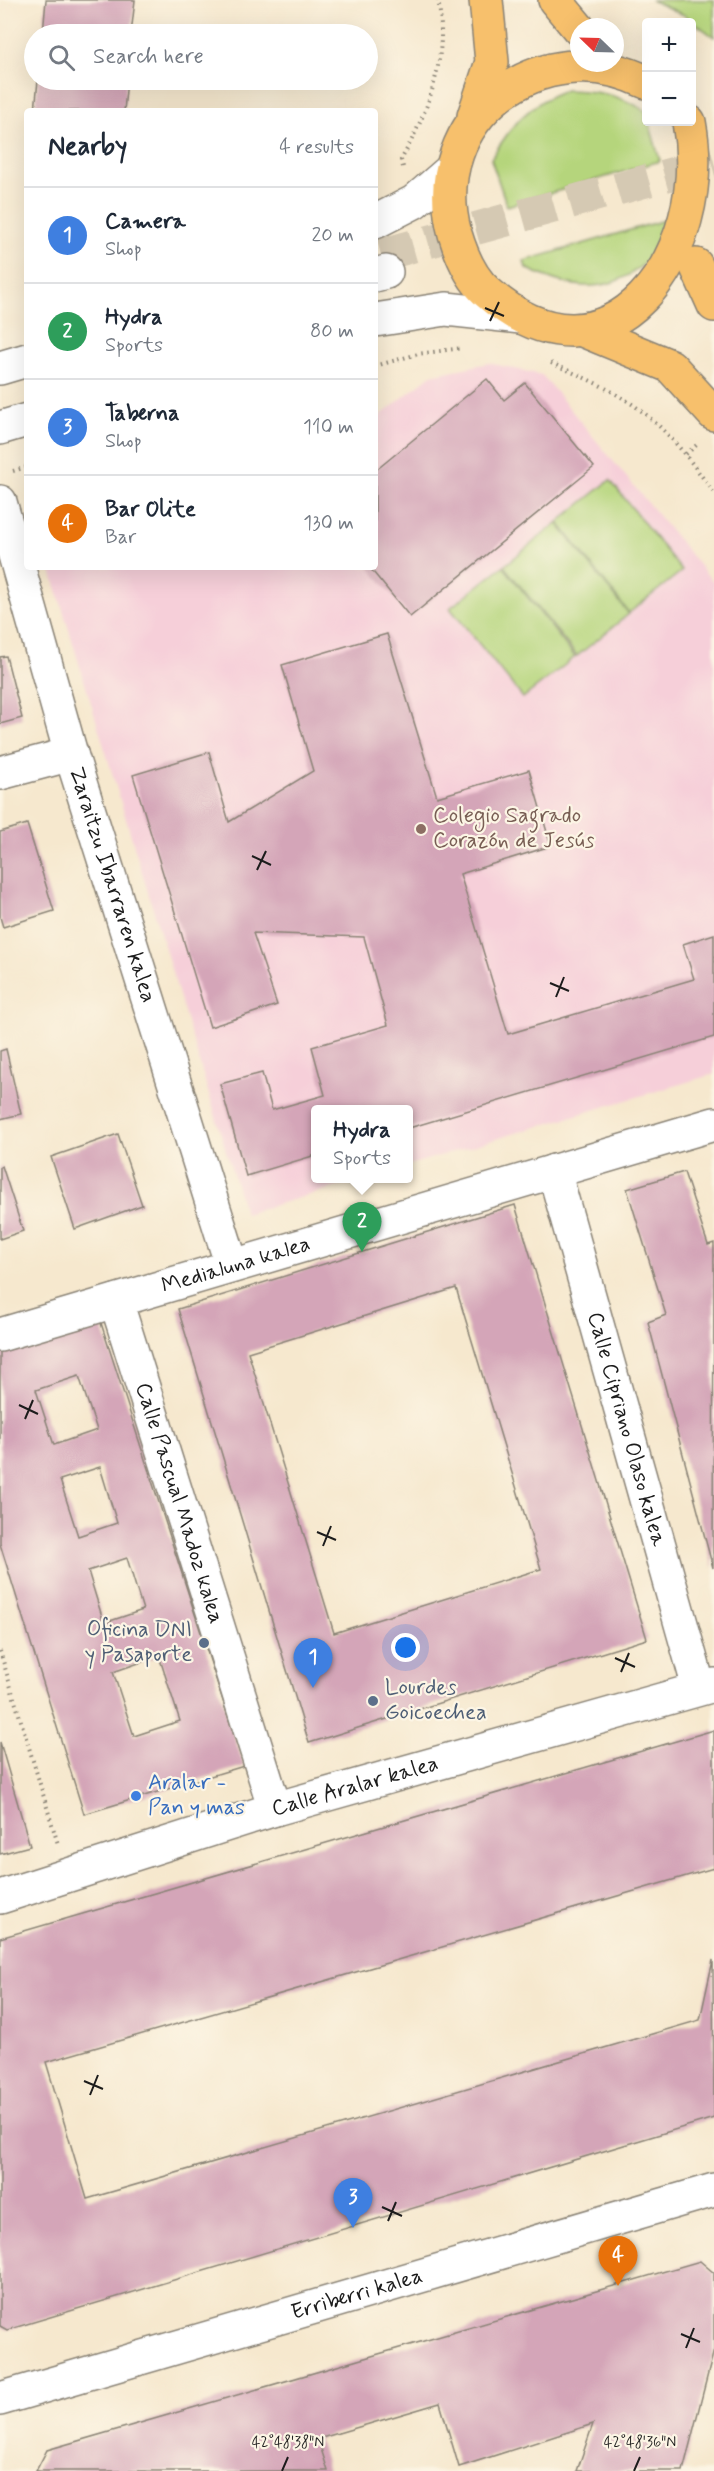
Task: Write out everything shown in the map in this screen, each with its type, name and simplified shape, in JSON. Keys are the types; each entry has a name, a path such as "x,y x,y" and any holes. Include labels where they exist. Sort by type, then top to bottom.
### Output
{"main road":[{"path":"486,0 492,62 472,123 460,145 452,169 449,213 461,255 486,291 521,317 552,328 585,331 629,322 668,299 696,265 706,243 712,220 714,191 709,162 699,136 692,126"},
{"path":"555,0 570,18"},
{"path":"472,123 489,103 504,91 536,74 570,66"},
{"path":"622,72 642,80"},
{"path":"696,265 714,304"},
{"path":"585,331 670,366 714,414"}],"street":[{"path":"378,220 414,202 452,169"},
{"path":"378,320 446,309 521,317"},
{"path":"0,344 24,337"},
{"path":"0,368 24,361"},
{"path":"0,386 24,379"},
{"path":"0,428 24,421"},
{"name":"Zaraitzu Ibarraren kalea","path":"0,502 71,754 232,1266"},
{"path":"0,773 71,754"},
{"name":"Medialuna kalea","path":"0,1335 714,1124"},
{"name":"Calle Cipriano Olaso kalea","path":"554,1171 707,1686"},
{"name":"Calle Pascual Madoz kalea","path":"116,1301 275,1809"},
{"name":"Calle Aralar kalea","path":"0,1897 275,1809 707,1686"},
{"name":"Erriberri kalea","path":"0,2399 714,2190"}],"path":[{"path":"401,160 420,126 436,76 442,20 438,0"},
{"path":"378,365 418,354 469,347"},
{"path":"543,360 583,377 644,413 686,454 714,493"},
{"path":"0,1651 68,1877"}],"shaded area":[{"name":"Colegio Sagrado Corazón de Jesús","path":"489,363 542,375 714,583 714,1074 413,1164 413,1105 311,1105 311,1183 350,1183 245,1214 51,570 378,570 378,418 431,375"}],"green space":[{"path":"651,0 714,0 714,37 696,24 696,18 688,18"},
{"path":"565,90 588,91 607,94 642,109 642,126 650,126 660,161 507,206 491,159 522,117 552,95"},
{"path":"675,217 662,247 635,271 620,280 590,286 574,285 526,268 524,261"},
{"path":"610,480 682,571 629,613 558,522"},
{"path":"557,523 629,614 577,656 504,566"},
{"path":"503,566 575,657 523,698 450,608"}],"building":[{"path":"46,0 135,0 132,24 44,24"},
{"path":"37,90 126,90 124,108 35,108"},
{"path":"487,379 504,400 525,383 594,467 410,617 371,570 378,570 378,469"},
{"path":"387,634 437,797 529,770 551,846 460,874 508,1034 694,979 683,944 714,934 714,1037 413,1127 413,1105 311,1105 311,1156 246,1176 220,1084 262,1073 272,1110 325,1095 312,1047 388,1025 364,937 253,933 277,1005 210,1027 133,775 209,752 229,822 313,771 282,665"},
{"path":"6,656 22,718 0,724 0,657"},
{"path":"27,824 54,911 3,927 0,917 0,832"},
{"path":"6,1049 21,1114 0,1119 0,1051"},
{"path":"118,1134 142,1205 75,1229 51,1157"},
{"path":"2,1166 23,1231 0,1239 0,1167"},
{"path":"684,1172 708,1245 714,1243 713,1568 648,1322 666,1315 627,1189"},
{"path":"515,1205 647,1639 309,1743 178,1309","holes":["456,1288 541,1569 334,1633 248,1352"]},
{"path":"100,1320 244,1766 84,1814 0,1544 0,1352","holes":["79,1376 97,1430 54,1445 36,1390","100,1467 117,1523 78,1536 60,1480","127,1558 143,1610 104,1623 88,1571","159,1656 180,1721 134,1736 113,1672"]},
{"path":"714,1730 714,1868 46,2062 87,2199 700,2020 713,1960 714,2118 7,2330 0,2326 0,1938"},
{"path":"0,1742 30,1846 0,1854"},
{"path":"700,2261 714,2273 714,2350 683,2471 577,2471 593,2424 459,2467 440,2403 318,2439 328,2471 36,2471 47,2450"}],"tunnel":[{"path":"381,255 714,162"}],"place":[{"name":"Colegio Sagrado Corazón de Jesús","path":"421,829"},
{"name":"Hydra","path":"362,1252"},
{"name":"Oficina DNI y Pasaporte","path":"204,1643"},
{"name":"Camera","path":"313,1688"},
{"name":"Lourdes Goicoechea","path":"373,1701"},
{"name":"Aralar - Pan y mas","path":"136,1796"},
{"name":"Taberna","path":"353,2228"},
{"name":"Bar Olite","path":"618,2286"}]}
